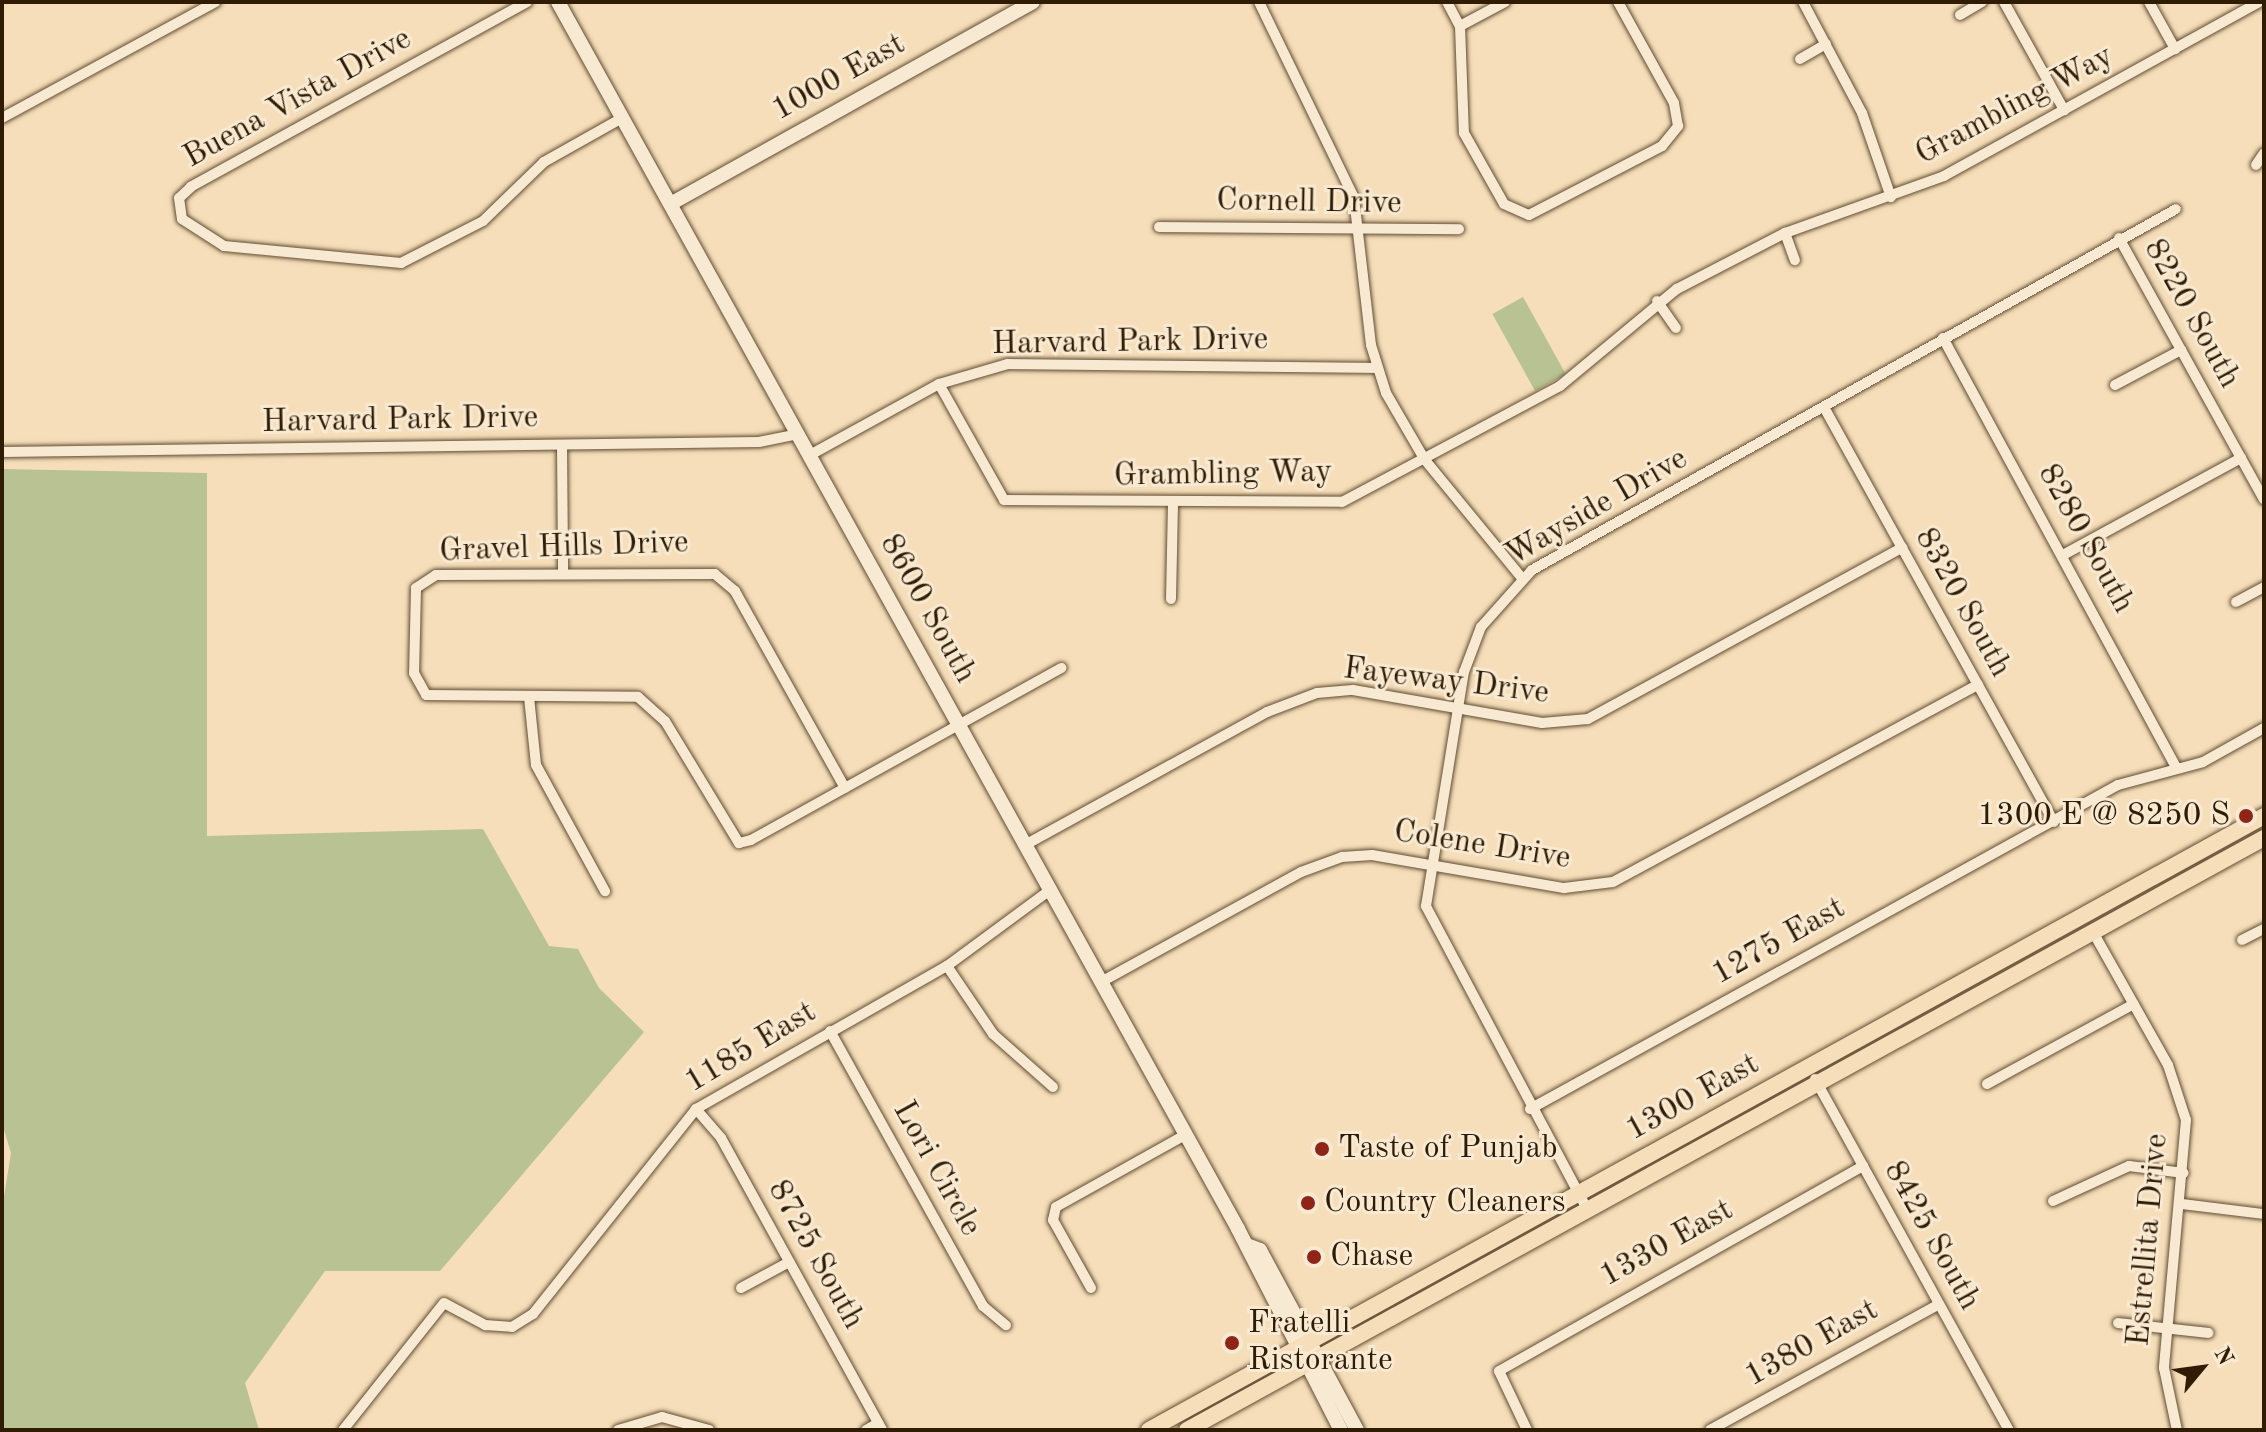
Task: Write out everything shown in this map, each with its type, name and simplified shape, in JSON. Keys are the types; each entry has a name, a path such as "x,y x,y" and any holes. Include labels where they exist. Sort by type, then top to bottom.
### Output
{"main road":[{"name":"8600 South","path":"558,2 672,203 1185,1135 1247,1245 1260,1250 1341,1430"},
{"name":"1000 East","path":"672,203 1033,2"},
{"name":"1300 East","path":"1149,1430 1506,1254 1582,1202 1808,1067 2264,816"},
{"name":"1300 East","path":"1187,1430 1500,1237 1582,1202 1817,1083 2264,838"},
{"path":"1500,1237 1506,1254"},
{"name":"8600 South","path":"1308,1354 1357,1430"}],"street":[{"path":"2,118 216,2"},
{"name":"Buena Vista Drive","path":"527,2 179,198 182,219 224,246 401,263 483,221 544,162 622,118"},
{"path":"1259,2 1348,184 1360,231 1376,368 1425,460 1522,578"},
{"path":"1447,2 1460,26 1461,124 1512,211 1545,211 1662,146 1678,126 1674,103 1618,2"},
{"path":"1460,26 1505,2"},
{"path":"1803,2 1862,113 1891,197"},
{"path":"1960,15 1982,2"},
{"path":"2004,2 2064,110"},
{"path":"2149,2 2175,49"},
{"name":"Grambling Way","path":"939,384 1004,500 1330,504 1425,460 1581,371 1657,301 1785,233 1891,197 2064,110 2259,2"},
{"path":"1800,59 1826,44"},
{"path":"2256,165 2264,153"},
{"name":"Wayside Drive","path":"1582,1202 1429,922 1428,865 1457,708 1481,627 1522,578 1825,409 2119,238 2176,209"},
{"name":"Cornell Drive","path":"1159,227 1360,231 1459,229"},
{"path":"1785,233 1795,260"},
{"name":"8220 South","path":"2119,238 2264,500"},
{"path":"1657,301 1676,328"},
{"name":"8280 South","path":"1943,338 2176,768"},
{"path":"2115,385 2181,350"},
{"name":"Harvard Park Drive","path":"810,455 939,384 1008,364 1376,368"},
{"name":"8320 South","path":"1825,409 2054,822"},
{"name":"Harvard Park Drive","path":"2,452 773,441 799,434"},
{"path":"562,445 563,572"},
{"path":"2063,555 2241,458"},
{"path":"1171,599 1173,503"},
{"name":"Fayeway Drive","path":"1025,845 1300,698 1353,690 1542,723 1588,719 1902,548"},
{"name":"Gravel Hills Drive","path":"529,697 439,699 421,691 414,597 425,578 703,570 726,581 845,788"},
{"path":"2236,602 2264,587"},
{"path":"605,891 536,765 529,697 618,695 648,703 739,843 1061,668"},
{"name":"Colene Drive","path":"1101,982 1314,865 1372,855 1564,888 1613,882 1978,685"},
{"name":"1275 East","path":"1530,1109 2130,779 2176,768 2264,728"},
{"name":"1185 East","path":"343,1430 444,1303 471,1322 499,1327 533,1314 696,1109 947,966 1050,890"},
{"path":"2242,940 2264,929"},
{"name":"Estrellita Drive","path":"2093,932 2179,1091 2188,1136 2167,1328 2166,1392 2177,1430"},
{"path":"947,966 993,1034 1053,1087"},
{"path":"1987,1084 2134,1004"},
{"name":"Lori Circle","path":"830,1031 983,1306 1006,1325"},
{"name":"8425 South","path":"1808,1067 2009,1430"},
{"name":"8725 South","path":"696,1109 721,1138 880,1426"},
{"path":"1091,1288 1053,1220 1056,1207 1185,1135"},
{"name":"1330 East","path":"1527,1430 1499,1371 1863,1166"},
{"path":"2053,1201 2129,1166 2184,1173"},
{"path":"2182,1204 2264,1214"},
{"path":"741,1288 789,1262"},
{"name":"1380 East","path":"1710,1430 1939,1304"},
{"path":"2118,1323 2208,1333"},
{"path":"618,1430 650,1417 674,1419 709,1430"},
{"path":"866,1430 880,1426"}],"green space":[{"path":"1523,297 1566,374 1535,391 1492,314"},
{"path":"2,469 207,473 207,836 483,829 549,946 578,949 599,988 644,1032 440,1271 325,1271 245,1383 259,1430 2,1430 2,1209 11,1153 2,1123"}],"place":[{"name":"1300 E @ 8250 S","path":"2246,816"},
{"name":"Taste of Punjab","path":"1322,1149"},
{"name":"Country Cleaners","path":"1308,1203"},
{"name":"Chase","path":"1314,1257"},
{"name":"Fratelli Ristorante","path":"1232,1343"}]}
